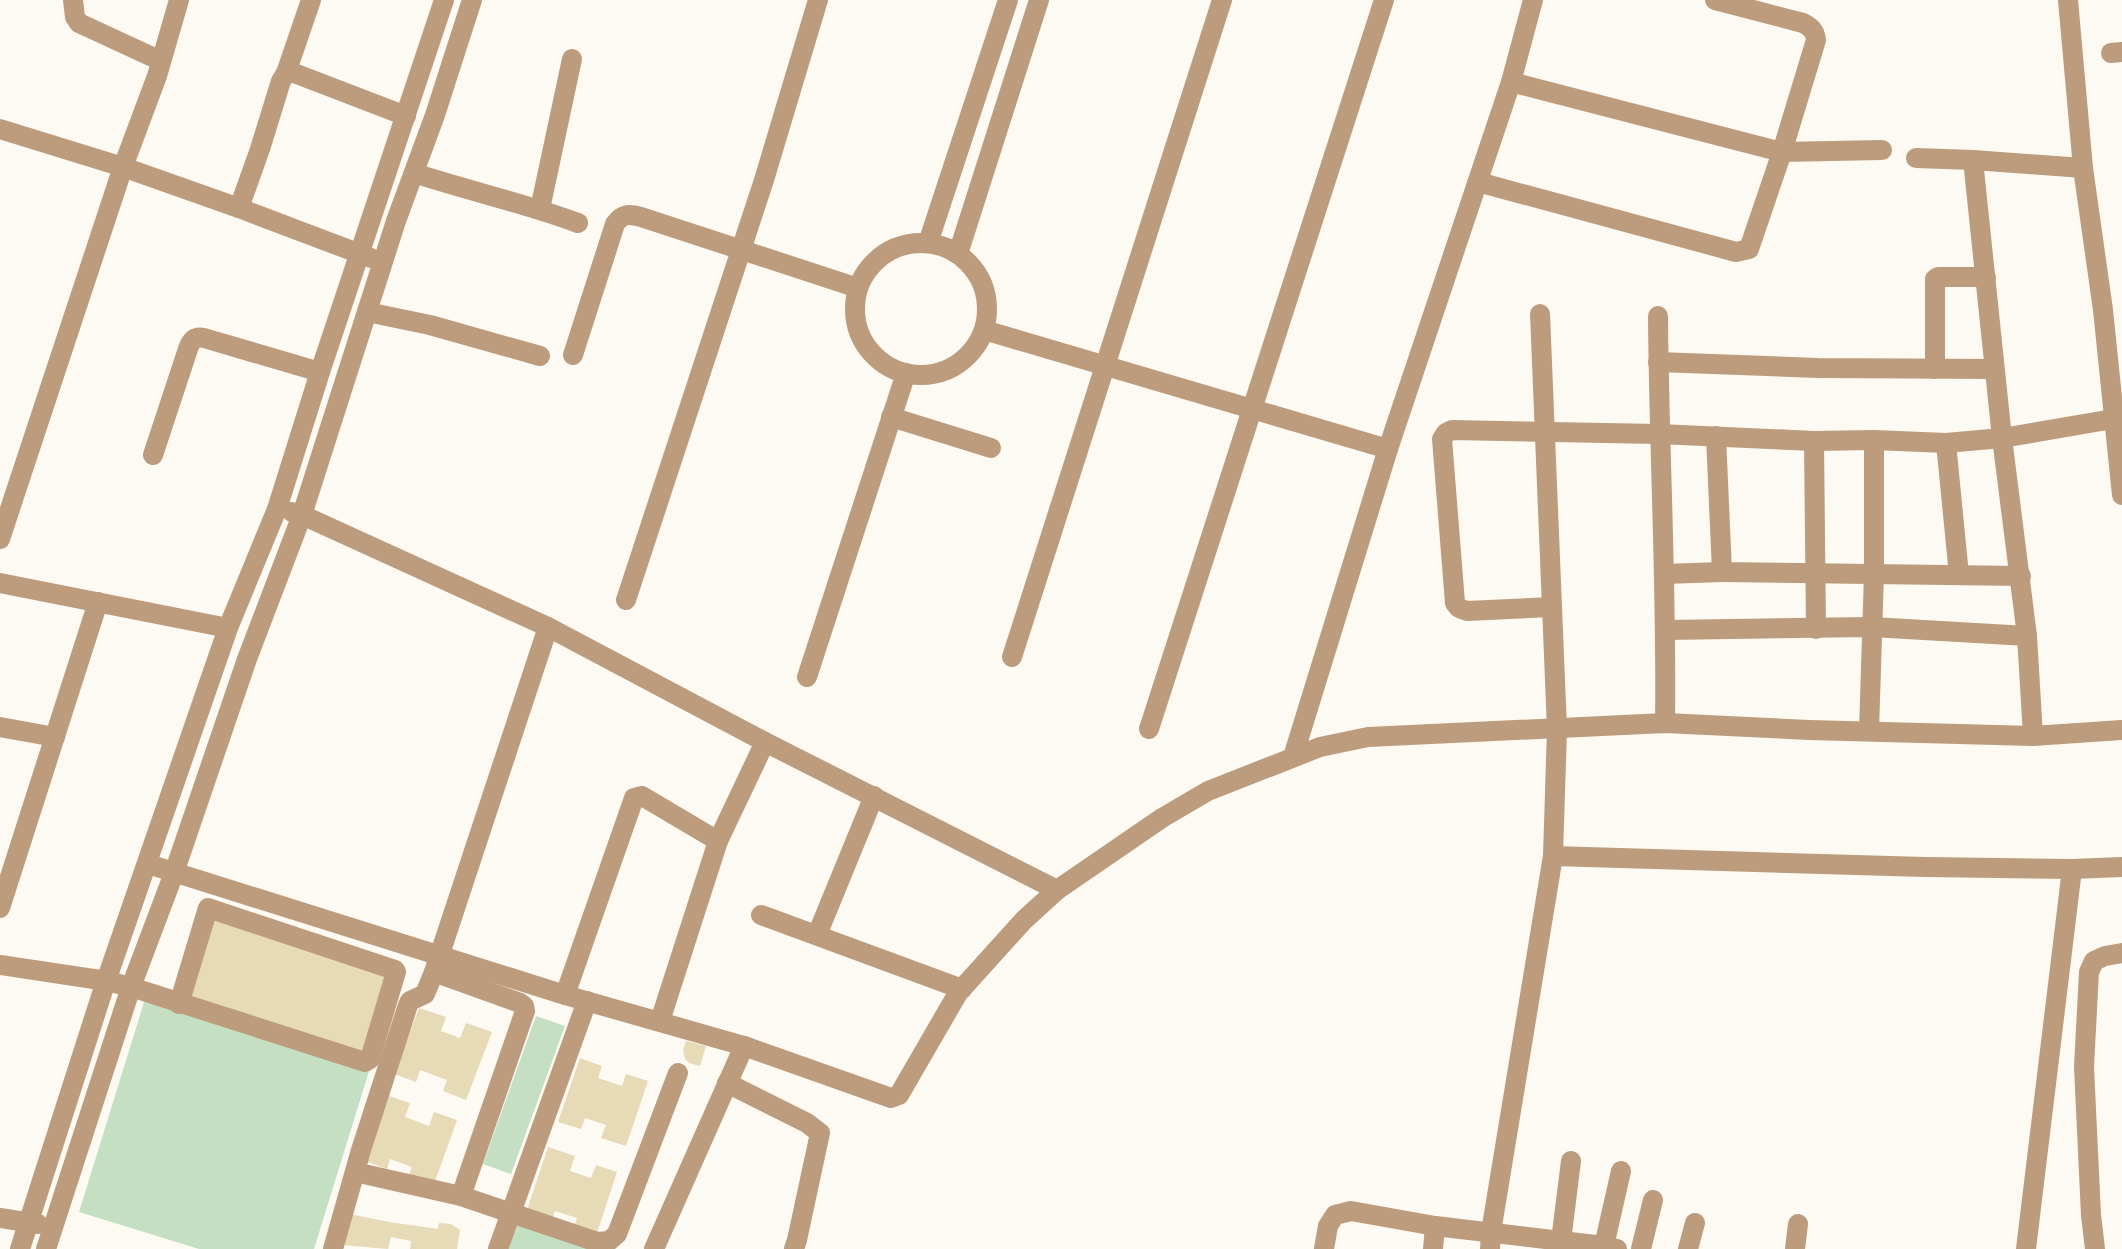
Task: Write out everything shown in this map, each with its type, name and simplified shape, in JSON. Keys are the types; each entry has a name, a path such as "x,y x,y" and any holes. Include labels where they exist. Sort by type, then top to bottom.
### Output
{"street":[{"path":"73,0 79,23 161,61"},
{"path":"0,539 6,500 161,61 179,0"},
{"path":"239,208 311,0"},
{"path":"20,1249 107,981 228,628 277,509 444,0"},
{"path":"46,1249 131,987 174,873 247,659 302,515 383,261 472,0"},
{"path":"626,600 764,180 818,0"},
{"path":"928,243 1008,0"},
{"path":"958,254 1039,0"},
{"path":"1012,657 1222,0"},
{"path":"1149,729 1384,0"},
{"path":"1293,757 1388,449 1511,82 1533,0"},
{"path":"1478,182 1736,252 1749,249 1816,40 1811,26 1715,0"},
{"path":"2068,0 2083,168 2112,309 2113,419 2122,495"},
{"path":"540,209 572,59"},
{"path":"286,73 294,73 406,116"},
{"path":"1511,82 1782,152 1882,150"},
{"path":"0,129 123,167 360,256 383,261"},
{"path":"1916,158 2083,168"},
{"path":"1973,160 1994,369 2021,576 2033,736"},
{"path":"414,173 578,223"},
{"path":"573,355 615,224 627,214 858,288"},
{"path":"928,243 944,246 974,268 984,287 988,309 984,330 975,347 953,366 925,375 906,373 874,355 863,341 855,306 858,288 866,272 878,259 893,249 928,243"},
{"path":"1935,369 1935,279 1986,277"},
{"path":"367,312 430,325 540,356"},
{"path":"1490,1241 1553,856 1557,729 1540,314"},
{"path":"1658,316 1666,630 1665,723"},
{"path":"984,330 1388,449"},
{"path":"153,455 188,349 198,337 320,372"},
{"path":"1658,362 1994,369"},
{"path":"807,677 906,373"},
{"path":"891,417 991,448"},
{"path":"1552,607 1467,611 1455,603 1442,439 1446,433 1452,430 1545,430 1946,443 2002,438 2113,419"},
{"path":"1716,436 1722,572"},
{"path":"1869,731 1874,440"},
{"path":"1814,441 1816,629"},
{"path":"1946,443 1959,575"},
{"path":"277,509 302,515 548,627 765,742 1057,890"},
{"path":"1664,574 2021,576"},
{"path":"0,583 228,628"},
{"path":"0,908 98,602"},
{"path":"333,1249 408,1005 425,994 437,964 548,627"},
{"path":"1666,630 1872,627 2027,636"},
{"path":"148,864 437,964 660,1021 744,1046 891,1098 899,1095 962,989 1024,920 1057,890 1162,818 1208,791 1320,747 1368,737 1665,723 2033,736 2122,730"},
{"path":"0,727 55,737"},
{"path":"660,1021 718,841 765,742"},
{"path":"565,995 634,798 642,796 718,841"},
{"path":"817,935 874,796"},
{"path":"1553,856 1925,867 2122,867"},
{"path":"2026,1249 2072,869"},
{"path":"0,965 131,987 179,1004 365,1062 370,1059 396,972 208,908 179,1004"},
{"path":"761,915 962,989"},
{"path":"2095,1249 2084,1067 2089,972 2094,961 2122,953"},
{"path":"437,964 520,1003 525,1011 461,1196"},
{"path":"498,1249 587,1001"},
{"path":"654,1249 744,1046"},
{"path":"355,1172 461,1196 597,1242 609,1241 617,1234 678,1073"},
{"path":"727,1083 807,1123 820,1133 794,1249"},
{"path":"1561,1245 1571,1161"},
{"path":"1324,1249 1328,1226 1335,1215 1351,1211 1435,1226 1490,1241 1610,1247 1621,1171"},
{"path":"1641,1249 1653,1200"},
{"path":"0,1218 53,1226"},
{"path":"1688,1249 1695,1223"},
{"path":"1795,1249 1798,1224"},
{"path":"1433,1249 1435,1226"}],"green space":[{"path":"145,999 370,1068 314,1249 199,1249 79,1212"},
{"path":"536,1016 565,1026 511,1174 483,1164"},
{"path":"515,1213 606,1249 503,1249"}],"building":[{"path":"211,912 391,970 362,1059 181,1001"},
{"path":"419,1008 446,1017 441,1031 460,1038 466,1023 492,1032 466,1100 443,1091 447,1080 420,1070 416,1082 394,1074"},
{"path":"686,1041 706,1046 700,1066 685,1059 683,1050"},
{"path":"580,1058 602,1066 598,1078 622,1086 626,1074 648,1081 626,1146 601,1138 606,1125 585,1118 581,1129 558,1122"},
{"path":"386,1095 410,1103 405,1117 429,1126 434,1112 457,1120 433,1187 408,1178 412,1167 390,1159 387,1169 362,1160"},
{"path":"548,1147 575,1156 570,1171 591,1178 596,1165 617,1172 596,1236 573,1229 577,1218 555,1211 551,1222 526,1213"},
{"path":"345,1213 438,1229 439,1223 451,1224 460,1230 457,1249 410,1249 411,1241 391,1237 388,1249 342,1245"}]}
